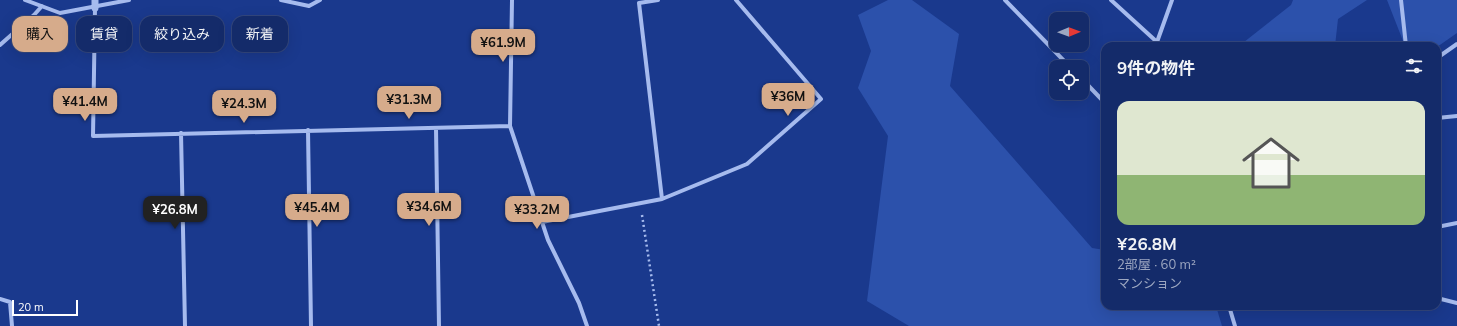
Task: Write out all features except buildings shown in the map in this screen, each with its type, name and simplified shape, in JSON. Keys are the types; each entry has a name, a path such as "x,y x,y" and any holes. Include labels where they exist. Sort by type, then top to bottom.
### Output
{"street":[{"path":"25,0 60,13 95,4 130,0"},
{"path":"281,0 309,6 320,0"},
{"path":"512,0 510,126 548,240 578,303 586,326"},
{"path":"658,0 639,3 662,198"},
{"path":"542,222 662,198 747,164 821,99 736,0"},
{"path":"1004,0 1063,60"},
{"path":"1111,0 1157,42 1172,0"},
{"path":"1401,0 1406,42"},
{"path":"95,4 93,136 510,126"},
{"path":"0,45 42,6"},
{"path":"1441,55 1457,44"},
{"path":"1089,86 1101,99"},
{"path":"1441,118 1457,116"},
{"path":"436,128 439,326"},
{"path":"308,130 311,326"},
{"path":"181,133 185,326"},
{"path":"1441,226 1457,223"},
{"path":"0,299 10,302 12,326"},
{"path":"1441,299 1457,303"},
{"path":"1230,310 1235,326"}],"path":[{"path":"640,203 660,326"}],"shaded area":[{"path":"888,0 912,0 959,34 950,86 1092,248 1101,249 1101,310 1217,310 1222,326 909,326 867,301 888,136 858,88 871,51 858,15"},
{"path":"1293,0 1367,0 1338,19 1335,42 1244,42 1291,5"},
{"path":"1387,0 1457,0 1457,33 1441,44 1441,42 1403,42"}]}
